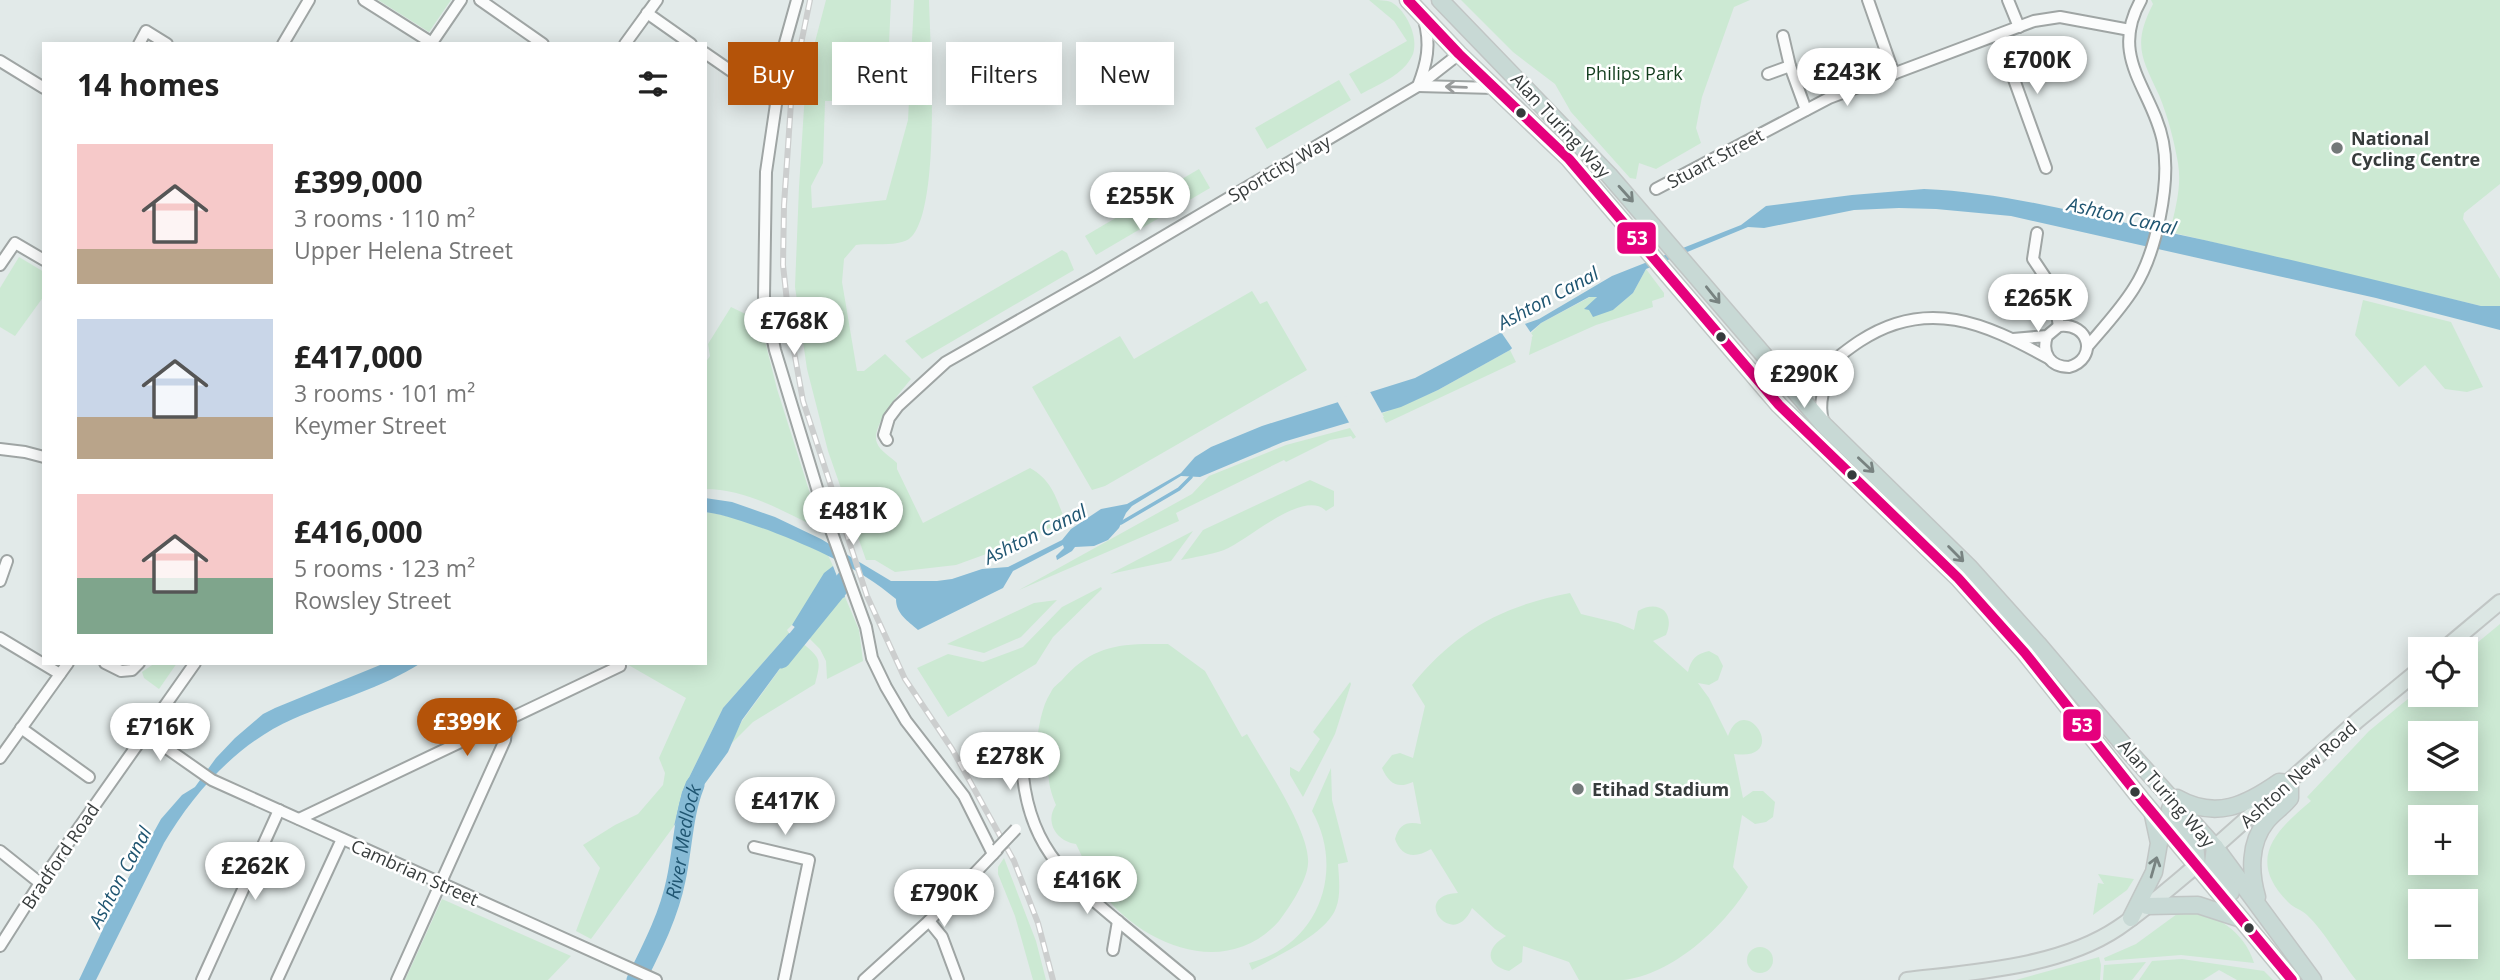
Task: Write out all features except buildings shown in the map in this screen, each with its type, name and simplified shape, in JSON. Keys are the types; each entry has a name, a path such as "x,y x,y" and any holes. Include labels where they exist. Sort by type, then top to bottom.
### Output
{"highway":[{"name":"Alan Turing Way","path":"1408,0 1494,89 1569,159 1779,405 1966,587 2025,653 2152,812 2293,980"},
{"name":"Alan Turing Way","path":"1440,0 1609,175 1824,425 1970,568 2039,644 2215,848 2313,980"},
{"name":"Sportcity Way","path":"1459,54 1477,37"},
{"path":"1779,405 1796,391"},
{"path":"2133,756 2144,776 2195,843 2197,864"},
{"path":"2166,792 2189,805 2210,808 2239,806 2278,782 2290,783 2290,799 2267,820 2256,842 2251,872 2259,907"},
{"path":"2131,918 2156,863 2159,843 2152,812"},
{"path":"2215,848 2213,863 2222,880 2293,980"},
{"name":"Ashton New Road","path":"2197,864 2215,848"},
{"path":"2147,906 2197,905 2241,919"}],"main road":[{"path":"2458,637 2500,602"},
{"name":"Ashton New Road","path":"2215,848 2408,679"},
{"name":"Ashton New Road","path":"1907,980 1956,977 2032,962 2091,942 2117,929 2197,864"}],"street":[{"path":"283,42 309,0"},
{"path":"364,0 429,42"},
{"path":"432,42 461,0"},
{"path":"480,0 540,42"},
{"path":"626,42 657,0"},
{"path":"785,42 797,0"},
{"path":"1868,0 1894,74"},
{"path":"2008,0 2018,27"},
{"path":"1796,391 1860,341 1887,326 1922,317 1966,321 2013,339 2059,366 2069,367 2083,358 2087,347 2135,287 2156,229 2165,181 2163,142 2137,81 2131,59 2130,30 2141,0"},
{"path":"647,13 688,42"},
{"path":"1423,17 1428,32 1428,50 1418,86 1494,89"},
{"name":"Stuart Street","path":"1656,189 1846,91 2034,21 2060,17 2130,30"},
{"path":"140,42 146,31 164,42"},
{"path":"1998,35 2046,168"},
{"path":"1783,36 1790,66 1806,110"},
{"path":"707,54 728,69"},
{"name":"Sportcity Way","path":"887,440 884,435 885,428 898,406 946,362 1418,86 1459,54"},
{"path":"0,61 42,87"},
{"path":"1768,74 1790,66"},
{"path":"776,105 764,206 764,297 775,350 822,508 866,627 872,658 905,721 964,796 995,851"},
{"path":"2036,233 2033,259 2054,298 2059,326"},
{"path":"0,265 15,243 42,259"},
{"path":"2080,331 2108,320"},
{"path":"2013,339 2047,336 2059,326 2068,325 2080,331 2087,347"},
{"path":"2047,336 2045,349 2048,358"},
{"path":"1824,425 1820,407 1822,393 1837,358"},
{"path":"0,449 42,453"},
{"path":"0,581 7,561"},
{"path":"0,638 42,663"},
{"path":"45,665 60,674"},
{"path":"0,758 67,665"},
{"path":"109,665 121,671 135,670"},
{"name":"Bradford Road","path":"0,946 40,883 194,665"},
{"path":"299,819 620,666"},
{"path":"397,980 505,740 507,722"},
{"path":"21,729 89,777"},
{"name":"Cambrian Street","path":"145,733 212,780 656,980"},
{"path":"1022,764 1031,816 1041,841 1057,865 1076,886 1189,980"},
{"path":"202,980 279,810"},
{"path":"864,980 929,921 1016,828 1031,816"},
{"path":"277,980 342,839"},
{"path":"754,847 809,860 784,980"},
{"path":"0,851 40,883"},
{"path":"929,921 942,937 958,980"},
{"path":"1113,950 1118,921"}],"green space":[{"path":"378,0 451,0 429,32"},
{"path":"826,0 891,0 889,42 832,42 832,101 825,101 823,163 811,186 812,208 886,200 908,120 909,105 932,105 930,164 926,197 919,223 909,239 891,244 856,245 844,259 842,282 857,371 864,371 885,354 911,379 882,419 876,436 878,446 897,463 897,469 923,523 1030,468 1048,484 1065,520 1030,538 956,565 895,572 875,560 866,560 828,451 807,369 795,287 804,105 818,105 818,42 815,42"},
{"path":"914,0 929,0 930,42 912,42"},
{"path":"1369,0 1391,2 1402,11 1413,32 1414,47 1413,54 1404,68 1361,94 1349,74 1407,41 1394,21"},
{"name":"Philips Park","path":"1461,0 1750,0 1734,7 1702,97 1696,128 1701,143 1656,169 1639,163 1636,179 1630,178 1571,112 1555,84 1513,52"},
{"name":"National Cycling Centre","path":"2151,0 2500,0 2500,184 2464,213 2463,219 2500,279 2500,306 2481,306 2170,232 2179,172 2168,120 2142,51 2141,41 2153,4"},
{"path":"1339,80 1351,100 1267,149 1255,128"},
{"path":"1199,169 1210,188 1096,255 1085,236"},
{"path":"1062,250 1067,253 1074,270 922,359 905,341"},
{"path":"19,257 42,271 42,299 15,336 0,327 0,288"},
{"path":"1646,269 1664,293 1664,297 1652,301 1653,307 1596,325 1529,355 1532,338 1530,334 1541,323 1590,297 1597,296 1589,309 1613,310 1633,293"},
{"path":"1252,291 1260,304 1267,301 1307,370 1105,486 1092,490 1032,387 1120,336 1134,359"},
{"path":"2363,300 2451,322 2483,387 2467,392 2445,389 2425,365 2399,387 2355,335"},
{"path":"731,307 760,321 777,389 819,522 816,525 746,496 707,489 708,344"},
{"path":"1510,350 1516,362 1386,423 1381,414 1438,390"},
{"path":"1350,428 1356,437 1353,439 1351,436 1330,440 1286,462 1284,460 1176,513 1179,521 1019,590 1192,494 1209,476 1286,445"},
{"path":"1310,480 1334,491 1334,506 1326,511 1316,506 1304,506 1275,518 1224,550 1181,560 1203,530"},
{"path":"707,512 752,523 828,555 833,566 787,630 789,633 723,708 682,792 674,826 591,939 576,931 600,868 583,845 638,814 663,785 665,773 659,758 686,698 628,665 707,665"},
{"path":"1193,531 1171,561 1110,574"},
{"path":"1101,587 1102,589 1053,637 1036,664 948,717 917,668 948,654 983,662 1023,647 1062,607"},
{"name":"Etihad Stadium","path":"1570,593 1581,614 1634,630 1638,611 1652,606 1663,610 1669,620 1666,635 1653,641 1688,672 1693,660 1701,654 1709,651 1718,656 1723,666 1718,680 1709,685 1698,683 1709,698 1728,736 1736,724 1744,720 1753,723 1759,730 1762,739 1760,748 1751,754 1734,754 1743,798 1753,791 1763,791 1775,802 1773,817 1766,822 1755,824 1742,815 1733,867 1748,887 1725,918 1695,947 1678,959 1660,969 1623,980 1579,980 1569,962 1523,946 1522,962 1509,971 1495,964 1491,955 1495,945 1506,936 1472,908 1464,920 1455,925 1440,918 1436,910 1437,902 1444,896 1458,893 1431,849 1414,855 1401,850 1395,839 1401,827 1408,823 1421,824 1413,782 1394,784 1382,768 1392,755 1400,753 1413,758 1425,706 1412,685 1446,650 1463,636 1502,614 1545,598"},
{"path":"845,597 859,630 863,661 827,679 826,661 820,649 806,635 828,604"},
{"path":"1057,600 1021,637 984,653 947,644 1034,603"},
{"path":"2500,624 2500,980 2356,980 2313,922 2289,903 2276,888 2267,860 2276,836 2311,801 2307,797 2369,731 2408,699 2408,707 2478,707 2478,642"},
{"path":"800,641 818,659 815,684 753,722 729,746 742,721"},
{"path":"1168,644 1205,671 1242,737 1247,734 1285,798 1307,850 1307,871 1283,916 1258,939 1235,949 1211,952 1186,949 1139,927 1118,910 1101,891 1076,844 1058,835 1052,824 1051,818 1056,805 1049,782 1049,758 1036,745 1045,704 1052,690 1071,670 1099,652 1120,646"},
{"path":"152,665 176,665 159,689 144,678 142,672"},
{"path":"1350,682 1335,734 1303,797 1290,775 1290,767 1299,772 1320,739 1313,732"},
{"path":"1331,768 1332,800 1348,862 1338,864 1338,903 1331,918 1311,936 1252,970 1249,963 1273,954 1293,941 1308,923 1319,903 1325,881 1326,858 1322,834 1312,811"},
{"path":"1004,858 1036,941 1046,980 1033,980 1015,916 998,874 998,867"},
{"path":"2098,874 2134,879 2127,890 2093,915 2098,883 2104,884"},
{"path":"442,899 571,956 548,980 405,980"},
{"path":"2184,911 2207,915 2227,926 2244,942 2254,963 2181,955 2105,961 2104,958 2136,944"},
{"path":"1760,947 1769,951 1773,960 1769,969 1760,973 1751,969 1747,960 1751,951"},
{"path":"2099,957 2100,980 2016,980"},
{"path":"2182,959 2264,971 2273,980 2237,980 2219,970 2203,980 2139,980 2152,961"},
{"path":"2146,962 2132,980 2103,980 2104,965"}],"water":[{"path":"1924,189 1978,194 2059,208 2267,254 2481,306 2500,306 2500,330 2376,298 2011,216 1936,209 1854,210 1764,228 1748,227 1646,269 1633,293 1613,310 1593,317 1589,310 1584,309 1597,297 1589,297 1541,323 1510,350 1401,407 1283,442 1200,477 1181,476 1132,506 1108,540 1094,546 1075,547 1057,560 1056,556 1064,548 1063,545 1013,571 1003,588 918,630 900,613 896,599 851,568 819,551 768,530 707,512 707,498 732,502 775,517 821,539 891,581 937,581 982,569 1008,567 1062,540 1071,529 1101,509 1127,504 1181,473 1195,457 1211,447 1262,426 1415,378 1502,332 1539,319 1612,276 1741,225 1766,206"},
{"path":"833,566 845,597 828,604 806,635 792,625 824,573"},
{"path":"789,633 800,641 742,720 728,752 674,826 682,792 723,708"},
{"path":"380,665 418,665 391,680 293,719 254,741 236,755 189,805 164,843 96,980 79,980 119,895 161,819 182,795 195,787 235,738 263,714"}],"pier":[{"path":"1523,321 1533,336 1514,351 1499,329"},
{"path":"1369,390 1384,417 1351,426 1336,399"}],"waterway":[{"path":"1121,523 1179,489 1191,477"},
{"name":"River Medlock","path":"781,659 846,579"},
{"name":"River Medlock","path":"636,980 673,893 688,808 695,785"}],"railway":[{"path":"810,0 792,88 784,205 783,265 790,329 803,401 867,596 905,679 952,749 1014,861 1038,923 1053,980"}],"transit line":[{"name":"53","path":"1408,0 1459,54 1569,159 1779,405 1958,578 2025,653 2141,799 2292,980"}],"place":[{"name":"National Cycling Centre","path":"2337,148"},
{"name":"Etihad Stadium","path":"1578,789"}],"water label":[{"name":"Ashton Canal","path":"2122,216"},
{"name":"Ashton Canal","path":"1548,298"},
{"name":"Ashton Canal","path":"1035,534"},
{"name":"Ashton Canal","path":"120,877"}]}
